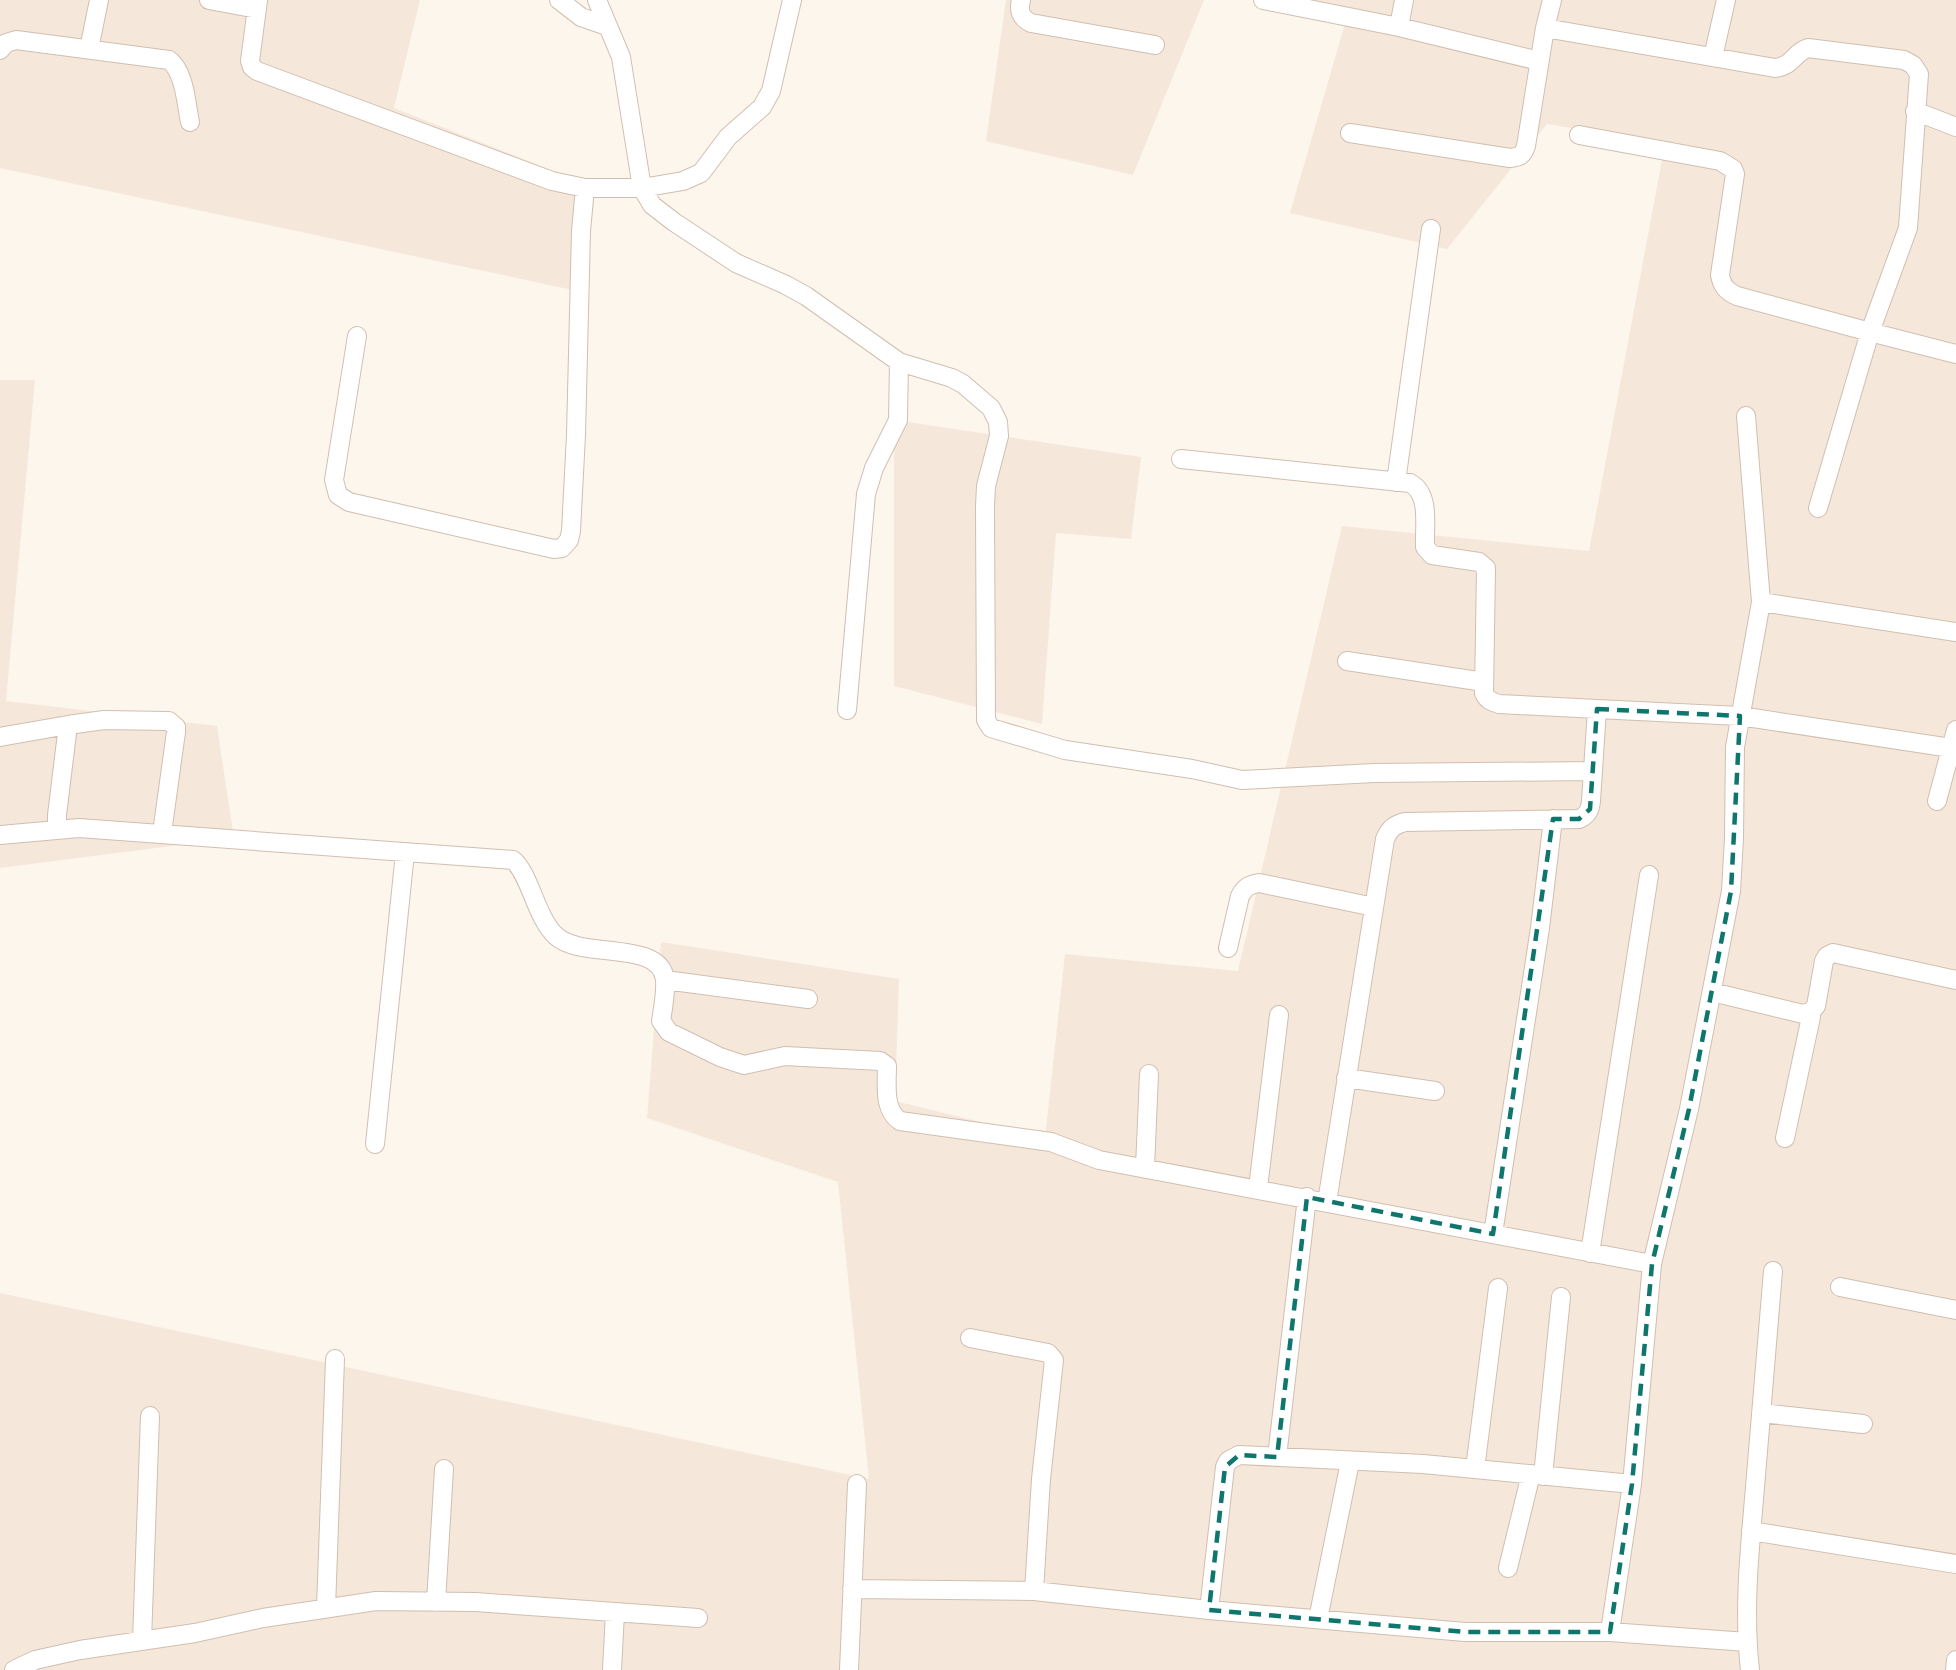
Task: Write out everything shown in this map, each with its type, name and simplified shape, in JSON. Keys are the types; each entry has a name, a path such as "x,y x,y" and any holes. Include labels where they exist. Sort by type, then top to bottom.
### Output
{"street":[{"path":"89,49 99,0"},
{"path":"209,0 258,5 250,61 252,67 257,71 552,181 585,188 642,188 683,181 701,173 728,137 762,107 771,92 792,0"},
{"path":"559,0 581,17 607,26"},
{"path":"597,0 621,57 642,188 652,205 736,263 806,296 899,362 952,378 963,384 991,408 998,422 999,436 986,486 985,507 986,720 991,728 1065,750 1192,769 1242,780 1374,773 1593,771"},
{"path":"1021,0 1020,12 1023,19 1032,23 1155,45"},
{"path":"1263,0 1399,27 1539,61"},
{"path":"1399,27 1404,0"},
{"path":"1350,133 1518,158 1526,147 1539,61 1552,0"},
{"path":"1713,57 1726,0"},
{"path":"1545,28 1775,68 1785,67 1802,50 1808,48 1904,60 1913,65 1919,74 1908,228 1870,332 1818,508"},
{"path":"3,38 6,43 16,40 169,60 174,64 180,76 190,122"},
{"path":"1915,111 1956,127"},
{"path":"1579,135 1720,161 1728,165 1736,174 1720,274 1722,284 1727,291 1737,296 1870,332 1955,348"},
{"path":"357,336 334,480 338,495 349,502 554,549 562,548 569,540 571,531 576,435 579,268 585,188"},
{"path":"1396,482 1431,229"},
{"path":"847,710 866,494 874,468 898,420 899,362"},
{"path":"1610,1632 1632,1485 1652,1264 1689,1109 1731,891 1736,747 1761,602 1746,416"},
{"path":"1181,459 1410,483 1421,491 1425,547 1428,552 1432,555 1479,562 1486,568 1485,682 1486,698 1491,702 1740,716 1951,748"},
{"path":"1761,602 1956,632"},
{"path":"1347,661 1485,682"},
{"path":"1327,1202 1385,839 1389,830 1394,825 1405,822 1579,819 1586,816 1590,809 1597,709"},
{"path":"0,737 68,724 125,719 173,723 176,732 162,833"},
{"path":"57,829 68,724"},
{"path":"1938,801 1956,730"},
{"path":"1493,1234 1540,927 1553,819"},
{"path":"0,834 57,829 162,833 513,860 518,864 533,900 548,927 556,936 568,945 582,948 636,953 660,966 665,980 663,1026 669,1032 735,1064 755,1064 784,1056 880,1061 887,1066 890,1112 900,1121 1051,1142 1099,1160 1307,1197 1652,1264"},
{"path":"375,1144 405,853"},
{"path":"1590,1253 1649,875"},
{"path":"1228,948 1240,896 1244,888 1250,884 1259,883 1374,907"},
{"path":"1712,992 1803,1014 1810,1012 1816,1006 1824,961 1833,953 1956,980"},
{"path":"665,980 808,999"},
{"path":"1785,1138 1811,1017 1810,1012"},
{"path":"1258,1188 1279,1015"},
{"path":"1145,1168 1149,1074"},
{"path":"1346,1078 1435,1091"},
{"path":"1277,1457 1307,1197"},
{"path":"1750,1670 1747,1642 1751,1531 1773,1271"},
{"path":"1840,1287 1956,1310"},
{"path":"1475,1469 1498,1288"},
{"path":"1508,1568 1537,1475 1561,1297"},
{"path":"970,1338 1048,1353 1054,1360 1041,1479 1034,1591"},
{"path":"326,1608 335,1359"},
{"path":"1761,1413 1863,1424"},
{"path":"142,1641 150,1416"},
{"path":"1209,1610 1225,1467 1228,1461 1239,1455 1423,1464 1632,1485"},
{"path":"1318,1619 1350,1462"},
{"path":"436,1602 444,1469"},
{"path":"849,1670 857,1484"},
{"path":"1751,1531 1956,1564"},
{"path":"852,1589 1034,1591 1209,1610 1465,1632 1610,1632 1747,1642"},
{"path":"14,1670 35,1660 80,1650 195,1633 263,1618 376,1601 476,1602 698,1618"},
{"path":"612,1670 615,1612"},
{"path":"1955,1670 1956,1660"}],"highlighted area":[{"path":"1597,709 1740,716 1731,891 1689,1109 1652,1264 1632,1484 1610,1632 1465,1632 1209,1610 1225,1467 1239,1455 1277,1457 1307,1197 1493,1234 1553,819 1579,819 1590,809"}],"shaded area":[{"path":"0,0 420,0 394,108 587,184 587,293 0,168"},
{"path":"1006,0 1204,0 1133,175 986,141"},
{"path":"1278,0 1956,0 1956,1670 0,1670 0,1293 869,1479 838,1182 647,1118 661,942 899,979 895,1101 1045,1138 1065,954 1238,971 1342,526 1589,551 1665,144 1547,124 1447,249 1290,213 1346,20"},
{"path":"0,380 35,380 6,701 217,726 234,838 0,868"},
{"path":"894,420 1141,457 1131,539 1056,533 1042,724 894,686"}]}
